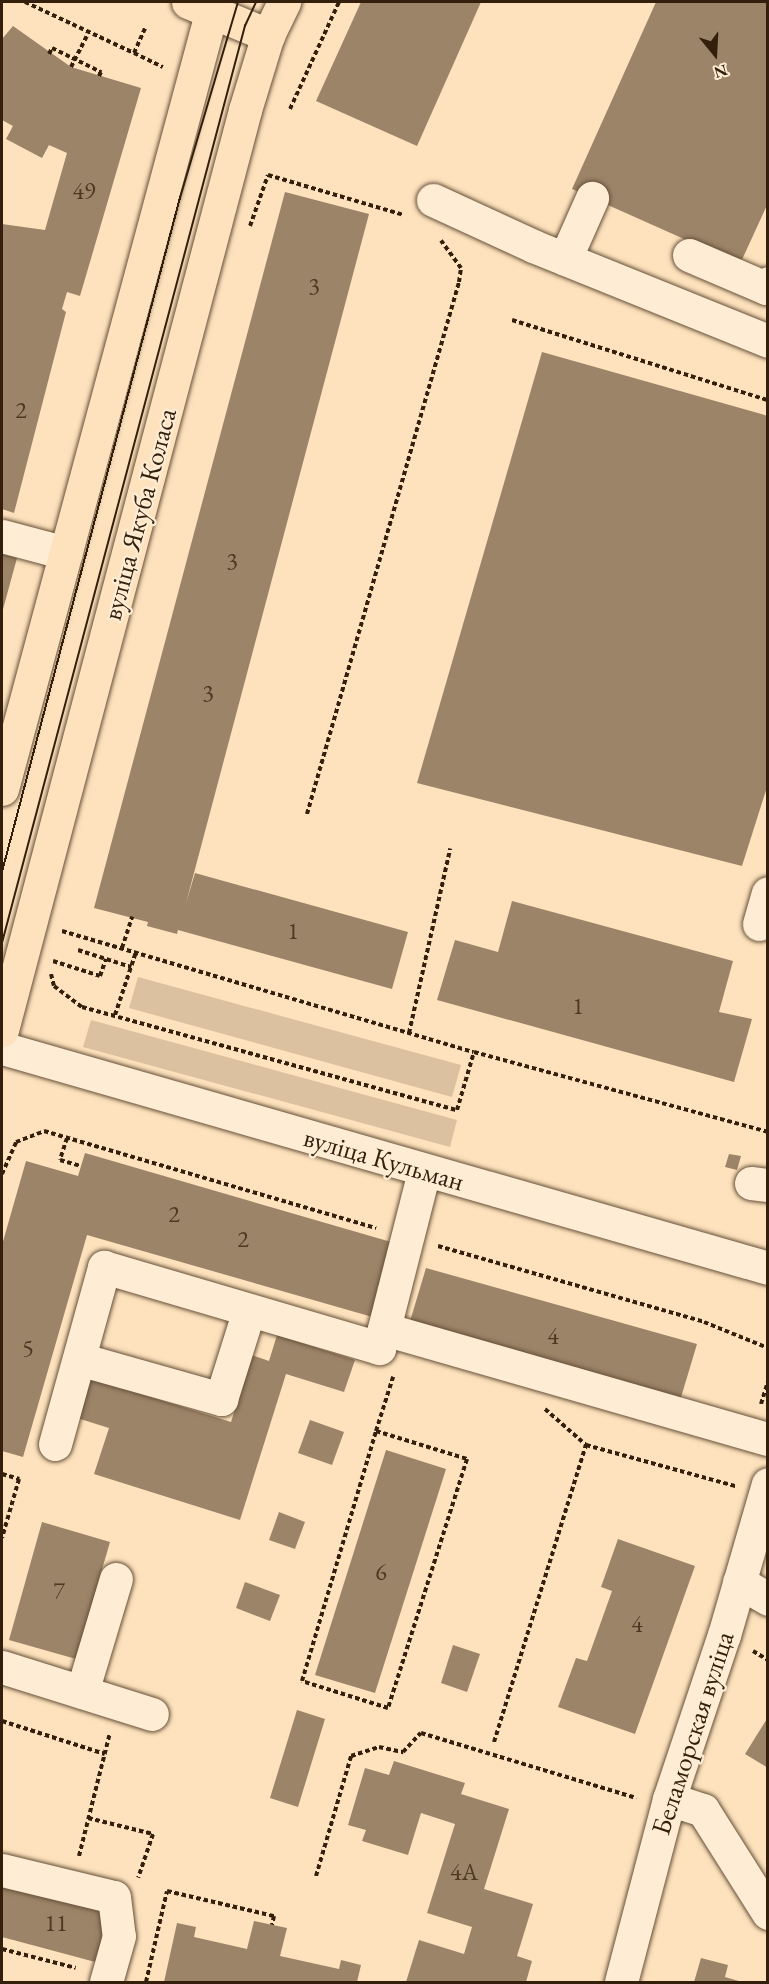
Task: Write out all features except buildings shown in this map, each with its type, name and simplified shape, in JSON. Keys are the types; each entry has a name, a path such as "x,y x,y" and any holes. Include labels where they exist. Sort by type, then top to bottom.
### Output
{"main road":[{"name":"вуліца Якуба Коласа","path":"2,1030 244,110 268,35 284,2"},
{"path":"2,789 66,554 204,5 268,35"}],"street":[{"path":"565,259 592,198"},
{"path":"428,216 565,259 768,341"},
{"path":"672,303 691,249 766,288 768,284"},
{"path":"2,536 66,554"},
{"path":"759,924 768,893"},
{"name":"вуліца Кульман","path":"2,1048 768,1268"},
{"path":"55,1444 104,1268 379,1348 424,1171"},
{"path":"79,1359 221,1399 249,1310"},
{"path":"384,1329 768,1439"},
{"name":"Беламорская вуліца","path":"621,1983 656,1848 657,1800 739,1582 766,1489"},
{"path":"82,1692 116,1579"},
{"path":"739,1582 768,1599"},
{"path":"2,1667 152,1714"},
{"path":"657,1800 703,1810 768,1912"},
{"path":"2,1870 114,1897 119,1936 107,1979"}],"path":[{"path":"25,2 173,72"},
{"path":"290,109 339,2"},
{"path":"134,53 145,28"},
{"path":"71,67 89,32"},
{"path":"49,54 52,48 101,72 98,78"},
{"path":"268,175 428,216 461,268 459,282 307,814"},
{"path":"512,320 768,400"},
{"path":"409,1033 450,849"},
{"path":"122,948 132,917"},
{"path":"55,930 474,1052 768,1132"},
{"path":"78,950 131,967"},
{"path":"115,1015 136,952"},
{"path":"47,959 100,976 106,959"},
{"path":"82,1006 457,1110 474,1052"},
{"path":"2,1173 16,1142 44,1131"},
{"path":"67,1138 60,1161 81,1166"},
{"path":"536,1401 586,1445 766,1489"},
{"path":"376,1431 467,1459 388,1708 302,1681 376,1431 385,1406"},
{"path":"494,1742 586,1445"},
{"path":"2,1474 19,1479 2,1538"},
{"path":"71,1886 118,1703"},
{"path":"2,1721 105,1754"},
{"path":"316,1876 351,1756 379,1747 403,1752 421,1733 657,1800"},
{"path":"88,1818 153,1834"},
{"path":"146,1983 167,1891 274,1916 272,1925"},
{"path":"2,1949 107,1979"}],"shaded area":[{"path":"138,977 461,1065 452,1097 129,1008"},
{"path":"91,1020 457,1120 450,1147 83,1047"}],"tram line":[{"path":"2,872 180,198 238,2"},
{"path":"2,943 245,26 256,2"}]}
